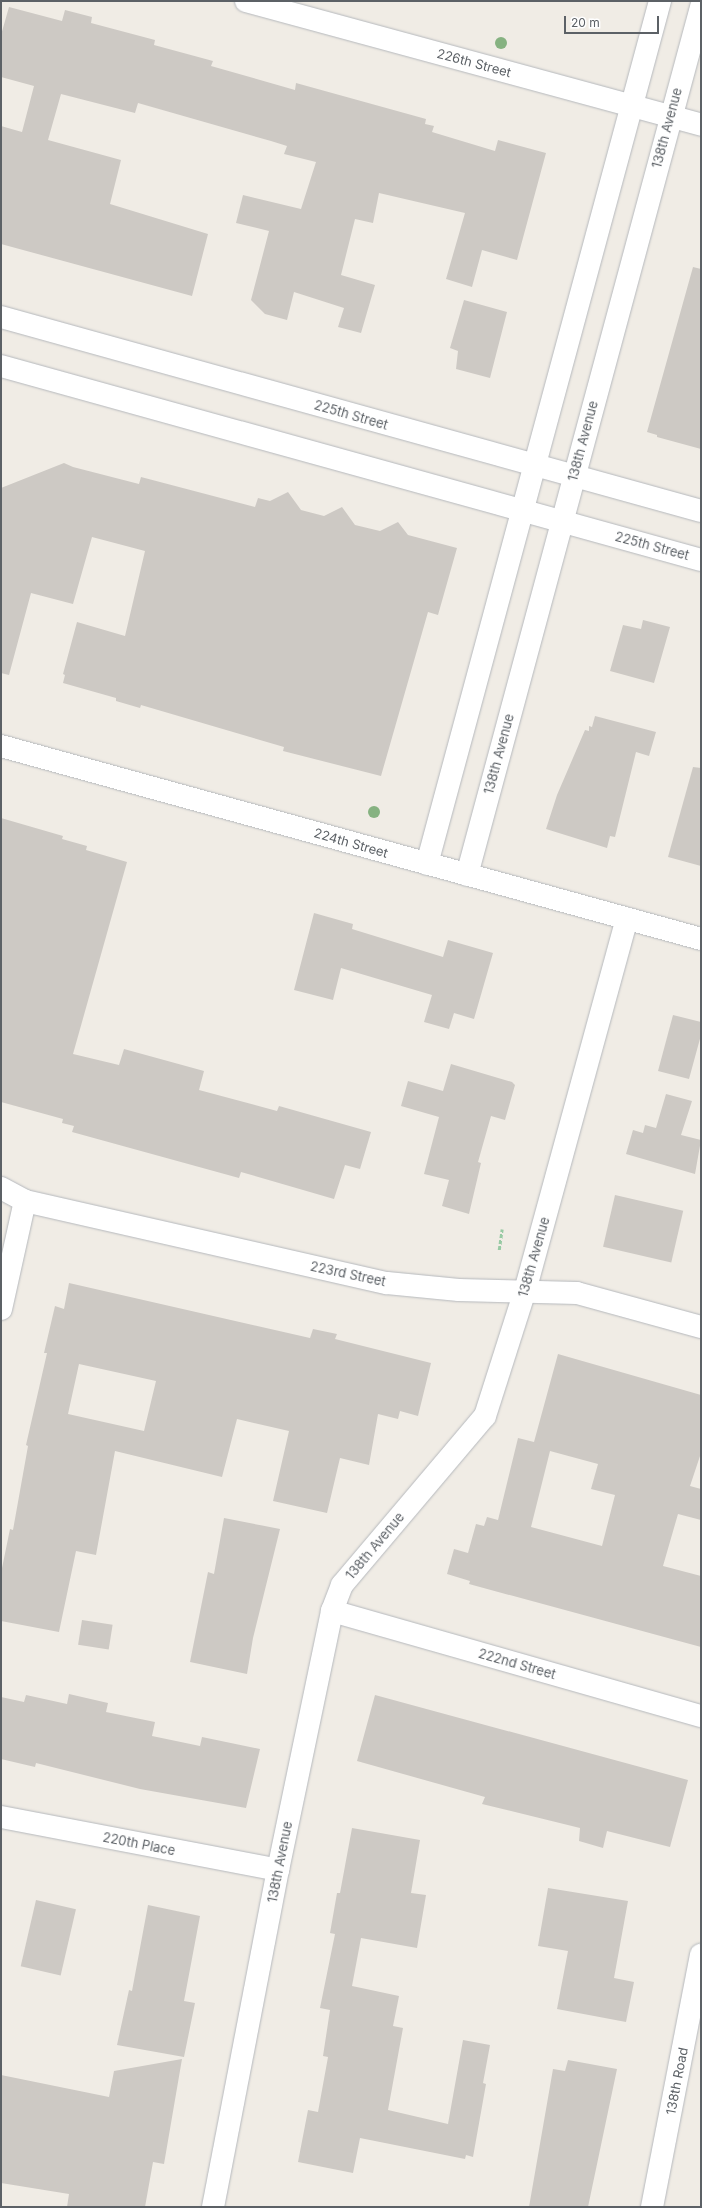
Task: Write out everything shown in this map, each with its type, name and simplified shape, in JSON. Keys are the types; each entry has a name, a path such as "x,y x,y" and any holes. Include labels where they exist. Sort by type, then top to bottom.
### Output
{"street":[{"name":"226th Street","path":"246,1 701,125"},
{"path":"427,864 660,1"},
{"name":"138th Avenue","path":"467,875 670,116 701,7"},
{"name":"225th Street","path":"1,317 534,466 574,475 701,511"},
{"name":"225th Street","path":"1,366 701,560"},
{"name":"224th Street","path":"1,746 701,939"},
{"name":"138th Avenue","path":"213,2207 278,1870 332,1611 342,1585 485,1416 525,1291 627,919"},
{"name":"223rd Street","path":"1,1188 25,1201 387,1283 459,1290 578,1293 701,1327"},
{"path":"1,1309 25,1201"},
{"name":"222nd Street","path":"332,1611 701,1716"},
{"name":"220th Place","path":"1,1817 278,1870"},
{"name":"138th Road","path":"652,2207 701,1955"}],"path":[{"path":"500,1250 502,1229"}],"building":[{"path":"9,7 62,21 65,10 92,17 91,23 155,40 154,45 213,61 211,66 295,90 296,83 426,119 425,124 434,126 432,132 495,151 498,140 546,153 517,260 482,250 472,287 446,279 465,213 379,193 373,223 355,219 341,275 375,285 361,333 338,327 344,308 294,292 287,320 265,314 251,300 269,231 236,223 243,195 301,209 316,162 284,154 287,146 138,103 135,113 61,94 48,140 121,160 110,204 208,234 192,296 1,244 1,126 22,132 34,86 1,77 1,35"},
{"path":"693,267 701,269 701,449 657,437 657,435 647,432"},
{"path":"464,300 507,312 490,378 456,369 458,351 450,348"},
{"path":"64,463 73,467 139,484 141,477 255,507 258,498 270,501 288,492 301,510 324,516 342,507 355,525 380,531 398,522 408,535 457,548 438,615 428,612 381,776 283,751 284,747 141,705 140,708 116,701 116,698 63,683 65,675 63,674 77,622 125,636 145,551 92,537 73,604 31,593 9,675 1,673 1,488"},
{"path":"643,620 670,627 654,683 610,671 623,625 641,629"},
{"path":"595,716 656,732 649,756 636,752 615,837 610,836 607,848 546,829 557,795 585,730 589,731 589,726 592,727"},
{"path":"693,767 701,768 701,866 668,857"},
{"path":"1,818 63,836 62,839 87,846 86,850 127,862 73,1054 119,1065 124,1049 204,1071 199,1090 277,1111 279,1106 371,1132 360,1169 345,1165 334,1199 241,1172 239,1178 72,1132 74,1126 62,1123 63,1119 1,1102"},
{"path":"314,913 353,924 352,929 443,957 448,940 493,953 474,1019 454,1013 449,1029 424,1022 432,995 341,968 333,1000 294,990"},
{"path":"673,1015 701,1022 701,1035 689,1079 658,1071"},
{"path":"451,1064 512,1082 515,1085 505,1120 491,1116 478,1162 481,1163 469,1214 442,1206 449,1180 424,1174 439,1117 401,1106 408,1081 443,1091"},
{"path":"666,1094 692,1101 681,1135 701,1140 695,1174 626,1154 633,1130 643,1133 645,1125 656,1128"},
{"path":"615,1195 683,1211 671,1262 603,1247"},
{"path":"69,1283 310,1338 313,1329 337,1334 335,1339 431,1363 418,1416 400,1411 398,1419 378,1414 369,1465 340,1458 327,1513 273,1501 289,1431 237,1419 222,1477 115,1451 96,1555 76,1551 59,1632 1,1621 1,1573 10,1529 13,1530 28,1446 26,1445 47,1353 44,1353 55,1306 64,1309","holes":["79,1364 156,1381 144,1431 68,1414"]},
{"path":"558,1354 701,1395 701,1453 690,1486 701,1489 701,1520 678,1514 663,1566 701,1576 701,1647 469,1584 470,1581 447,1574 454,1549 468,1553 476,1524 484,1526 487,1517 498,1520 518,1438 534,1442","holes":["550,1451 598,1464 591,1489 615,1495 602,1546 531,1527"]},
{"path":"224,1518 280,1529 253,1638 247,1674 190,1662 208,1572 214,1574"},
{"path":"82,1620 113,1625 109,1650 78,1645"},
{"path":"69,1694 108,1703 106,1712 155,1722 152,1736 200,1746 202,1737 260,1749 246,1808 140,1789 36,1763 35,1767 1,1759 1,1697 24,1702 26,1695 67,1704"},
{"path":"375,1695 688,1780 670,1847 607,1831 603,1848 579,1841 580,1828 482,1804 485,1797 357,1761"},
{"path":"352,1828 420,1840 411,1893 426,1895 417,1948 361,1938 352,1986 399,1996 393,2026 403,2028 388,2110 448,2124 463,2040 490,2045 483,2083 486,2084 473,2157 466,2155 465,2159 360,2138 353,2173 298,2162 308,2110 318,2112 328,2057 323,2056 330,2010 320,2008 335,1934 330,1933 337,1893 340,1893"},
{"path":"548,1888 628,1901 614,1978 634,1982 626,2022 557,2009 568,1951 538,1946"},
{"path":"36,1900 76,1909 61,1975 21,1966"},
{"path":"148,1905 200,1916 184,2001 195,2003 184,2057 117,2045 129,1990 132,1991"},
{"path":"182,2059 164,2164 153,2162 145,2207 67,2207 69,2194 1,2183 1,2075 109,2097 114,2071"},
{"path":"568,2060 617,2069 588,2207 529,2207 553,2069 565,2071"}]}
